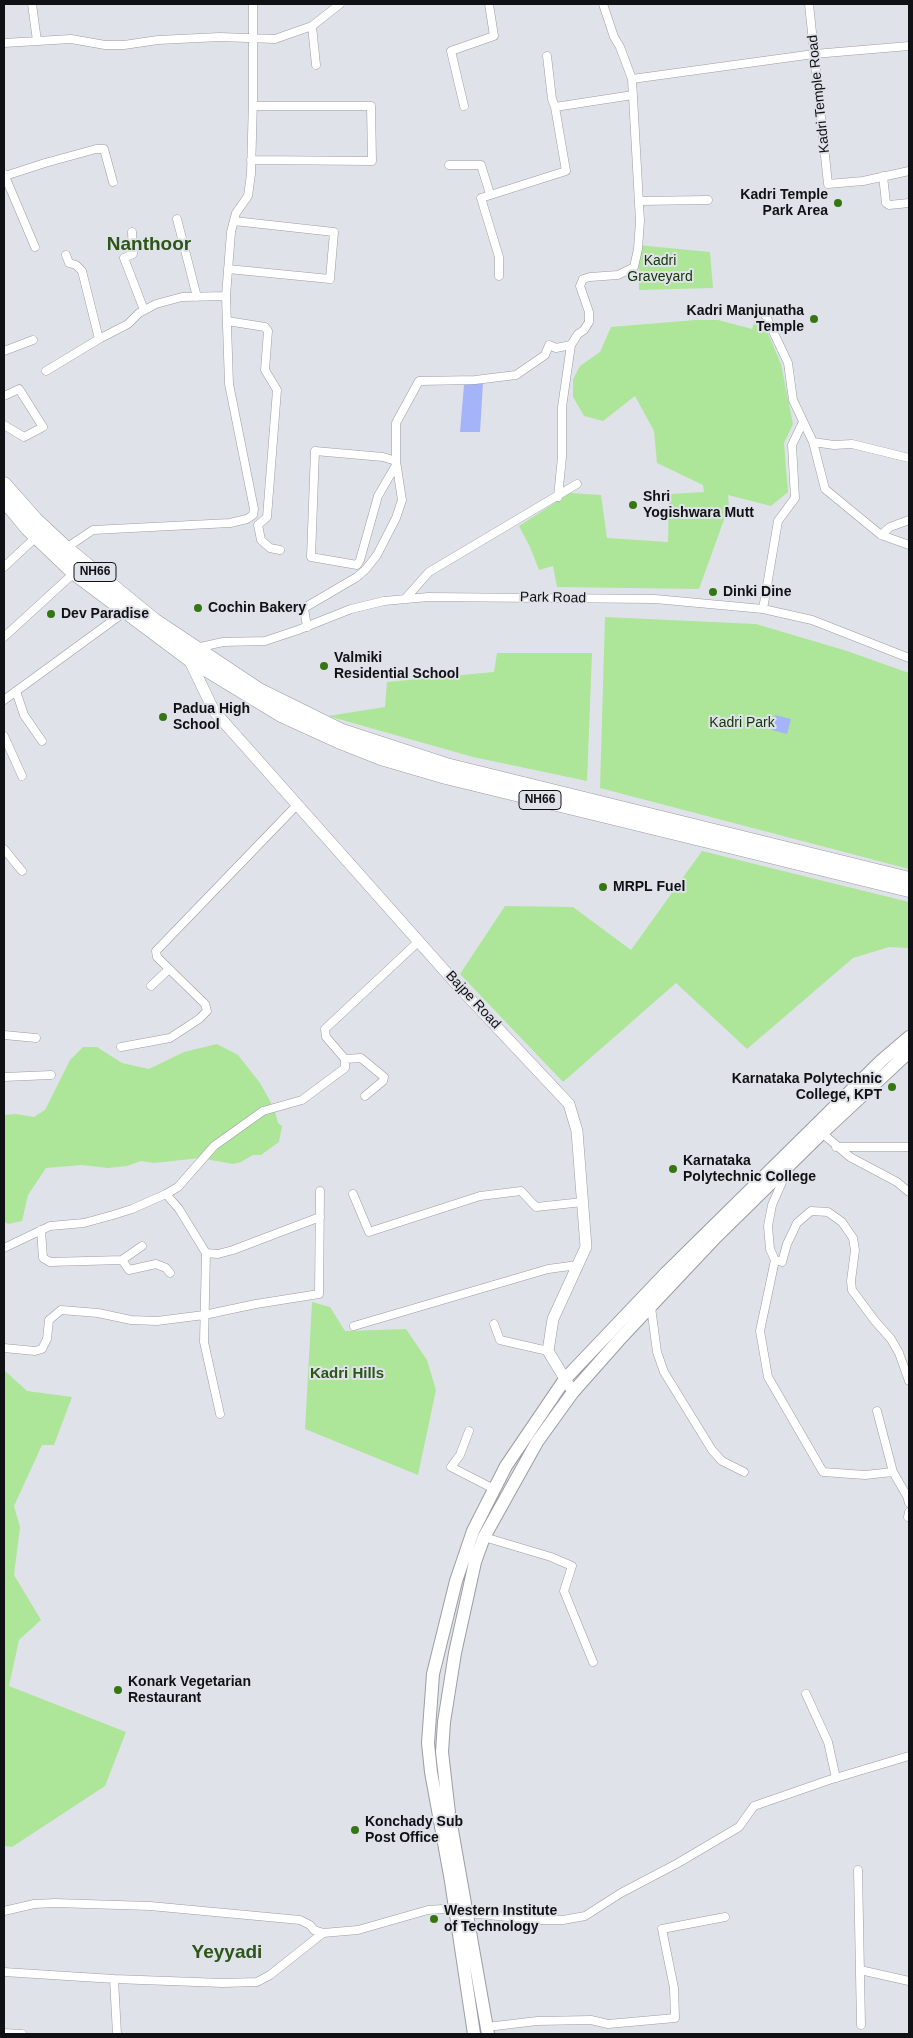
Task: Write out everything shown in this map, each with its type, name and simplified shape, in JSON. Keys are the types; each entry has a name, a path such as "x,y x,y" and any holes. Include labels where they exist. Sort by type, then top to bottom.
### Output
{"highway":[{"name":"NH66","path":"4,484 35,520 192,654 342,731 454,767 909,879"},
{"name":"NH66","path":"4,500 36,537 74,573 126,611 283,716 338,741 381,758 446,777 909,890"}],"main road":[{"path":"474,2034 462,1911 442,1752 444,1722 455,1653 475,1562 484,1537 536,1442 573,1392 882,1060 909,1037"},
{"path":"487,2031 431,1772 428,1743 429,1714 434,1674 456,1581 473,1531 506,1466 565,1379 666,1273 909,1052"}],"street":[{"path":"32,4 37,41"},
{"path":"66,548 93,530 230,524 247,519 253,515 254,509 229,384 226,296 234,221 236,213 248,196 253,106 253,4"},
{"path":"4,43 71,39 105,45 124,45 158,40 220,37 275,39 312,26 340,4"},
{"path":"464,106 452,51 494,36 489,4"},
{"path":"558,497 562,457 562,407 571,345 573,340 584,330 589,322 589,312 580,286 581,282 585,278 618,275 634,267 640,235 632,80 603,4"},
{"name":"Kadri Temple Road","path":"809,4 828,184 863,181 883,176"},
{"path":"312,26 316,65"},
{"path":"632,80 814,54 909,46"},
{"path":"499,276 498,257 481,198 566,170 556,106 552,99 547,56"},
{"path":"556,106 633,95"},
{"path":"251,160 372,161 371,106 253,106"},
{"path":"35,247 4,175 104,149 114,182"},
{"path":"449,165 481,165 490,194"},
{"path":"909,170 883,176 886,202 889,205 909,203"},
{"path":"639,201 708,200"},
{"path":"177,219 197,297"},
{"path":"228,269 330,279 334,232 234,221"},
{"path":"132,232 133,254 124,258 144,310"},
{"path":"66,255 69,263 82,271 99,340"},
{"path":"46,371 128,324 144,310 156,304 197,297 226,296"},
{"path":"763,310 788,363 792,400 813,442 825,489 881,534 909,545"},
{"path":"227,321 265,327 268,331 265,370 277,390 267,517 258,525 261,540 270,548 280,550"},
{"path":"4,350 33,340"},
{"path":"306,627 304,608 357,576 372,563 396,518 402,500 396,463 396,423 419,381 475,380 516,375 545,354 549,345 556,348 571,345"},
{"path":"4,396 19,389 43,427 24,437 5,427"},
{"path":"763,609 778,521 794,498 792,445 803,422"},
{"path":"813,442 834,445 852,444 909,458"},
{"path":"315,451 383,457 396,463 378,496 360,560 356,565 311,557 315,451"},
{"path":"405,599 429,572 577,484"},
{"path":"881,534 890,527 909,520"},
{"path":"4,567 36,537"},
{"path":"4,637 74,573"},
{"name":"Park Road","path":"192,654 223,642 265,641 351,609 384,601 428,597 655,599 763,609 812,620 909,658"},
{"path":"4,700 126,611"},
{"name":"Bajpe Road","path":"192,654 214,711 419,941 569,1104 577,1131 586,1247 553,1319 548,1351"},
{"path":"16,691 24,715 42,741"},
{"path":"4,736 22,776"},
{"path":"121,1047 170,1038 199,1019 207,1011 205,1004 157,957 156,951 297,805"},
{"path":"4,848 22,871"},
{"path":"4,1248 50,1226 84,1222 113,1215 166,1194 178,1187 214,1146 263,1111 302,1100 345,1068 345,1059 326,1037 325,1029 419,941"},
{"path":"151,986 169,969"},
{"path":"4,1035 36,1038"},
{"path":"345,1059 360,1058 384,1077 383,1081 365,1096"},
{"path":"4,1077 51,1075"},
{"path":"822,1133 836,1147 850,1157 897,1182 909,1192"},
{"path":"836,1147 909,1147"},
{"path":"794,1155 772,1205 768,1226 770,1249 775,1260 760,1331 768,1377 823,1472 865,1475 893,1472"},
{"path":"4,1348 36,1351 42,1349 47,1339 50,1320 61,1310 98,1313 131,1320 157,1321 204,1315 319,1294 320,1191"},
{"path":"353,1194 369,1232 480,1196 521,1191 536,1207 582,1202"},
{"path":"166,1194 179,1210 206,1253 204,1342 220,1414"},
{"path":"775,1260 782,1262 787,1244 797,1222 811,1211 828,1212 842,1222 854,1238 852,1290 899,1353 909,1381"},
{"path":"206,1253 218,1254 233,1250 320,1217"},
{"path":"42,1230 43,1258 45,1261 98,1262 122,1260 142,1246"},
{"path":"122,1260 129,1270 156,1264 166,1268 170,1273"},
{"path":"354,1326 548,1269 578,1265"},
{"path":"651,1307 658,1352 664,1372 712,1450 722,1461 744,1472"},
{"path":"494,1324 500,1340 548,1351 573,1392"},
{"path":"877,1411 893,1472 909,1502"},
{"path":"469,1431 460,1455 451,1467 494,1489"},
{"path":"484,1537 551,1557 572,1566 564,1591 593,1662"},
{"path":"806,1694 828,1742 836,1778"},
{"path":"4,1911 34,1904 150,1906 300,1920 310,1925 314,1930 323,1933 358,1930 428,1910 462,1911 538,1920 564,1920 585,1916 621,1893 678,1863 739,1827 754,1806 909,1756"},
{"path":"858,1870 861,2025"},
{"path":"487,2031 537,2021 592,2020 608,2024 675,2018 674,1988 662,1929 725,1917"},
{"path":"4,1972 223,1984 257,1982 270,1975 323,1933"},
{"path":"860,1970 909,1981"},
{"path":"114,1979 117,2034"},
{"path":"4,2033 22,2034"}],"green space":[{"name":"Kadri Graveyard","path":"638,245 710,252 713,288 639,290"},
{"path":"695,320 718,320 752,329 754,323 764,324 781,364 793,424 784,443 788,492 771,506 728,495 729,506 699,589 557,587 553,566 539,570 519,526 570,493 601,495 607,538 668,542 669,494 704,492 703,485 657,463 654,431 635,396 603,421 584,416 573,397 573,379 580,366 600,352 611,327"},
{"name":"Kadri Park","path":"605,617 756,624 847,651 909,673 909,869 600,788"},
{"path":"497,653 592,653 587,781 473,757 328,716 385,707 387,682 494,672"},
{"path":"702,851 909,902 909,948 889,947 853,958 747,1049 676,983 563,1082 460,974 505,906 573,907 631,950"},
{"path":"217,1044 238,1055 260,1083 274,1108 278,1123 282,1126 279,1142 261,1155 253,1155 233,1164 200,1158 154,1163 141,1161 127,1166 108,1168 82,1165 46,1168 28,1195 22,1221 8,1224 4,1222 4,1115 16,1114 34,1117 45,1110 70,1060 83,1047 97,1047 122,1063 149,1069 184,1052"},
{"path":"312,1302 330,1307 345,1331 406,1329 427,1360 436,1390 418,1475 305,1429"},
{"path":"4,1370 27,1391 72,1397 54,1445 42,1445 14,1506 20,1527 14,1575 41,1620 19,1640 9,1686 126,1732 105,1786 12,1847 4,1846"}],"water":[{"path":"483,383 480,432 460,432 464,385"},
{"path":"775,715 791,719 787,734 772,730"}],"place":[{"name":"Kadri Temple Park Area","path":"838,203"},
{"name":"Kadri Manjunatha Temple","path":"814,319"},
{"name":"Shri Yogishwara Mutt","path":"633,505"},
{"name":"Dinki Dine","path":"713,592"},
{"name":"Cochin Bakery","path":"198,608"},
{"name":"Dev Paradise","path":"51,614"},
{"name":"Valmiki Residential School","path":"324,666"},
{"name":"Padua High School","path":"163,717"},
{"name":"MRPL Fuel","path":"603,887"},
{"name":"Karnataka Polytechnic College, KPT","path":"892,1087"},
{"name":"Karnataka Polytechnic College","path":"673,1169"},
{"name":"Konark Vegetarian Restaurant","path":"118,1690"},
{"name":"Konchady Sub Post Office","path":"355,1830"},
{"name":"Western Institute of Technology","path":"434,1919"}],"district":[{"name":"Nanthoor","path":"149,245"},
{"name":"Kadri Hills","path":"347,1374"},
{"name":"Yeyyadi","path":"227,1953"}]}
